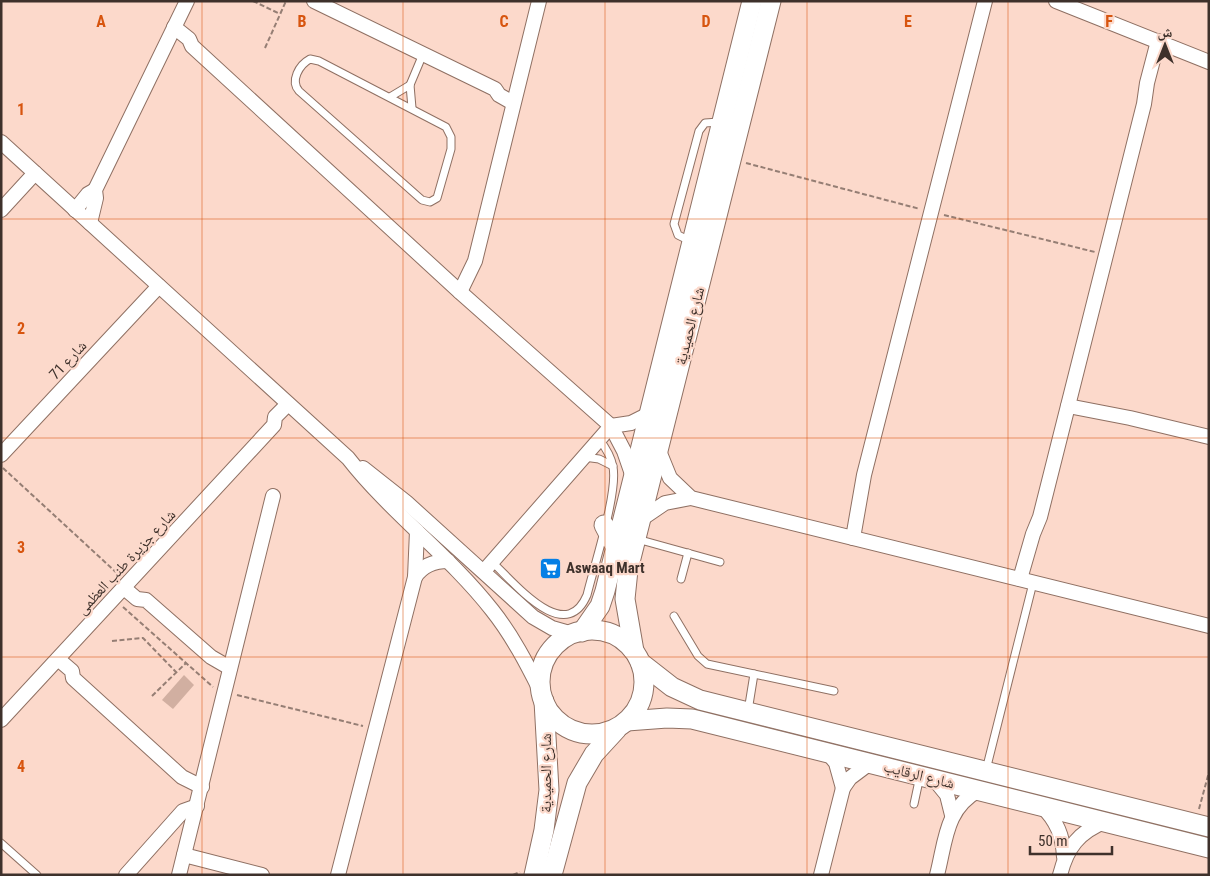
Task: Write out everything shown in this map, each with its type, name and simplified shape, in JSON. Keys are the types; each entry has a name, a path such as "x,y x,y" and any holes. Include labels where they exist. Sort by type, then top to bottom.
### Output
{"street":[{"path":"90,223 96,198 95,190 187,1"},
{"path":"314,1 494,89 499,95 514,98"},
{"path":"460,292 475,261 514,98 540,1"},
{"name":"شارع الحميدية","path":"578,633 603,598 752,1"},
{"name":"شارع الحميدية","path":"637,657 624,599 626,582 771,1"},
{"path":"849,537 985,1"},
{"path":"1056,1 1209,62"},
{"path":"172,31 184,46 192,46 460,292 611,426 624,451 633,478"},
{"path":"1028,581 1040,517 1144,104 1162,43"},
{"path":"1,142 348,458 392,490 488,567 532,617 552,628 578,633 607,633 622,640 637,657 644,680 642,698 623,723 602,733 575,731 559,722 504,627 479,594 366,480 348,458"},
{"path":"1,210 36,173"},
{"path":"75,210 88,194 95,190"},
{"name":"شارع 71","path":"1,455 159,286"},
{"path":"1070,402 1209,437"},
{"name":"شارع جزيرة طنب العظمى","path":"1,720 274,425 281,425 292,407"},
{"path":"488,567 611,426 631,423 649,414"},
{"path":"659,452 670,478 691,498"},
{"path":"179,875 273,496"},
{"path":"643,518 665,503 691,498 1209,626"},
{"path":"604,525 616,548"},
{"path":"338,875 414,577 417,531"},
{"path":"414,577 426,566 440,561 448,561"},
{"path":"128,584 137,599 146,600 211,657 230,668"},
{"path":"543,696 541,674 547,657 558,644 578,633"},
{"name":"شارع الرقايب","path":"637,657 672,687 691,696 748,712 1202,825"},
{"path":"55,663 67,678 73,678 182,777 202,787"},
{"name":"شارع الحميدية","path":"534,875 544,830 549,790 543,696"},
{"name":"شارع الرقايب","path":"623,723 666,718 692,719 1209,848"},
{"name":"شارع الحميدية","path":"552,875 576,783 594,754 623,723"},
{"path":"828,753 836,763 843,788"},
{"path":"821,875 843,788 850,778 870,763"},
{"path":"927,777 947,795 952,815"},
{"path":"937,875 952,815 964,800 980,790"},
{"path":"1040,805 1051,815 1059,828 1064,842 1064,858 1060,875"},
{"path":"126,875 183,811 197,806"},
{"path":"1064,858 1081,834 1106,821"},
{"path":"184,855 262,875"}],"lane":[{"path":"412,108 410,85 423,54"},
{"path":"316,59 390,97 441,123 451,137 451,149 439,195 430,202 422,200 299,91 295,85 295,78 304,63 316,59"},
{"path":"390,97 410,85"},
{"path":"488,567 542,609 559,615 571,613 581,606 587,595 613,486 613,466 610,456 599,439"},
{"path":"584,457 599,459 613,466"},
{"path":"636,539 720,562"},
{"path":"681,579 688,553"},
{"path":"986,771 1028,581"},
{"path":"674,616 702,661 707,664 834,691"},
{"path":"748,712 754,674"},
{"path":"914,804 927,777"},
{"path":"1,843 37,875"}],"path":[{"path":"253,1 280,14"},
{"path":"265,48 286,1"},
{"path":"1,466 128,584"},
{"path":"114,599 224,694 376,729"},
{"path":"112,640 143,638 176,672"},
{"path":"152,696 186,663"},
{"path":"1202,825 1209,772"}],"building":[{"path":"184,675 194,685 173,709 162,700"}],"place":[{"name":"Aswaaq Mart","path":"550,568"}]}
